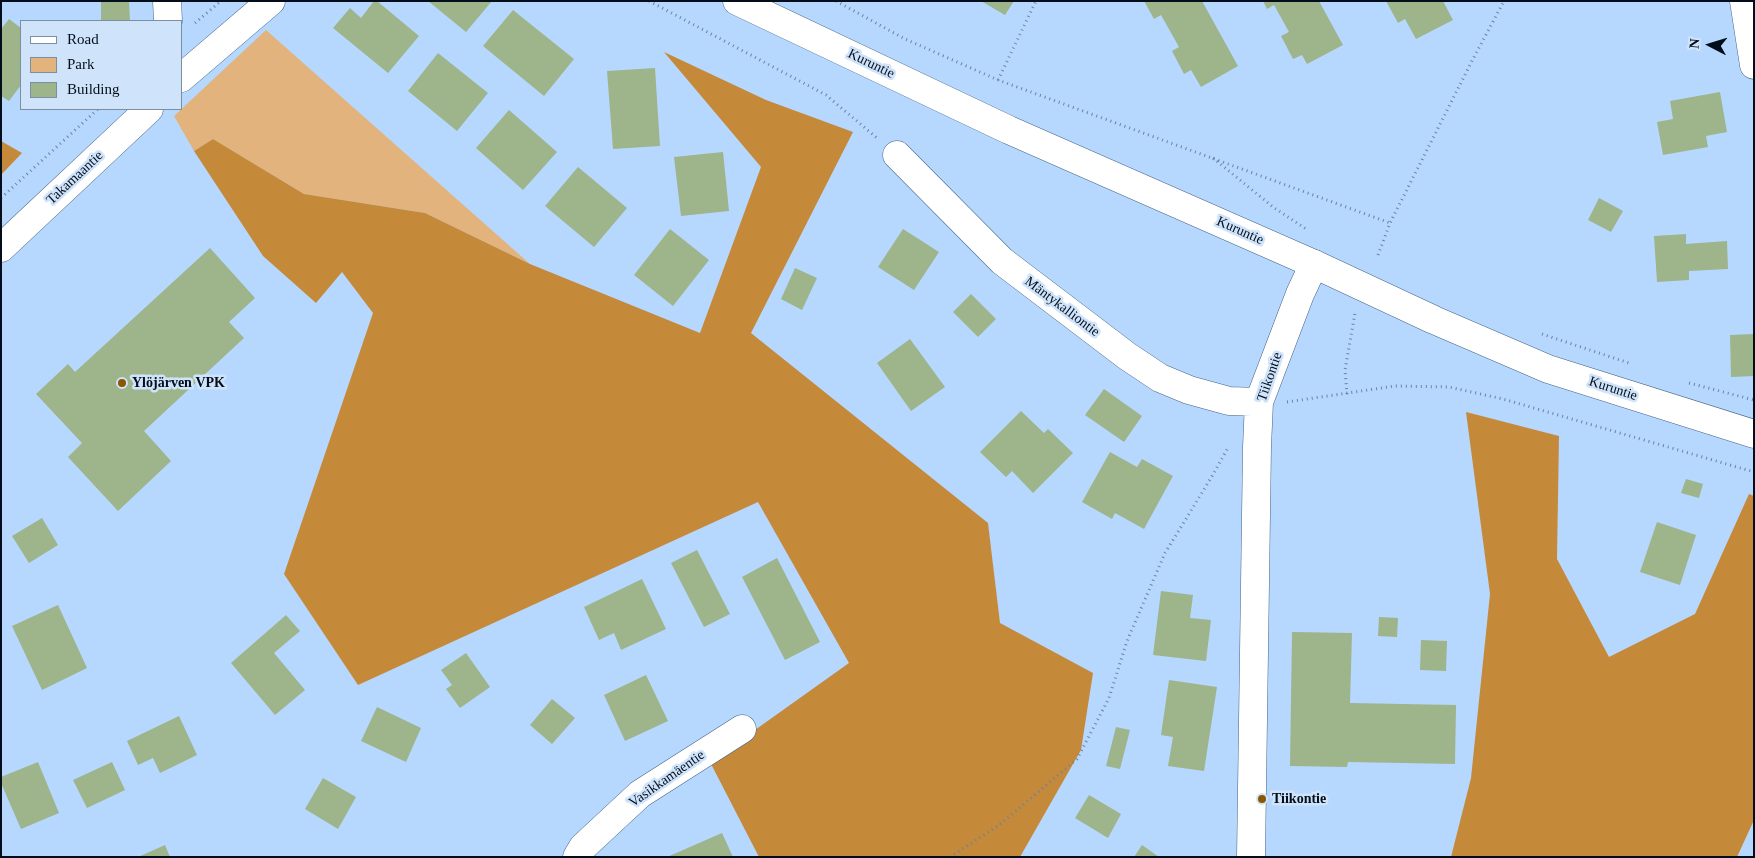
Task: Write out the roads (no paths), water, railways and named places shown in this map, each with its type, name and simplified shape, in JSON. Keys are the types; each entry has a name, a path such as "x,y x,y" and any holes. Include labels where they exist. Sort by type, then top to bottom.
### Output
{"street":[{"path":"167,1 176,20"},
{"path":"182,77 271,1"},
{"name":"Kuruntie","path":"738,1 1010,130 1314,264 1434,320 1548,368 1754,434"},
{"path":"1744,1 1754,65"},
{"name":"Takamaantie","path":"1,248 148,110"},
{"name":"Mäntykalliontie","path":"897,155 1002,261 1127,356 1160,378 1189,390 1229,401 1260,402"},
{"name":"Tiikontie","path":"1251,857 1257,447 1260,402 1300,294 1314,264"},
{"name":"Vasikkamäentie","path":"577,857 583,847 640,794 742,730"}],"place":[{"name":"Ylöjärven VPK","path":"122,383"},
{"name":"Tiikontie","path":"1262,799"}]}
